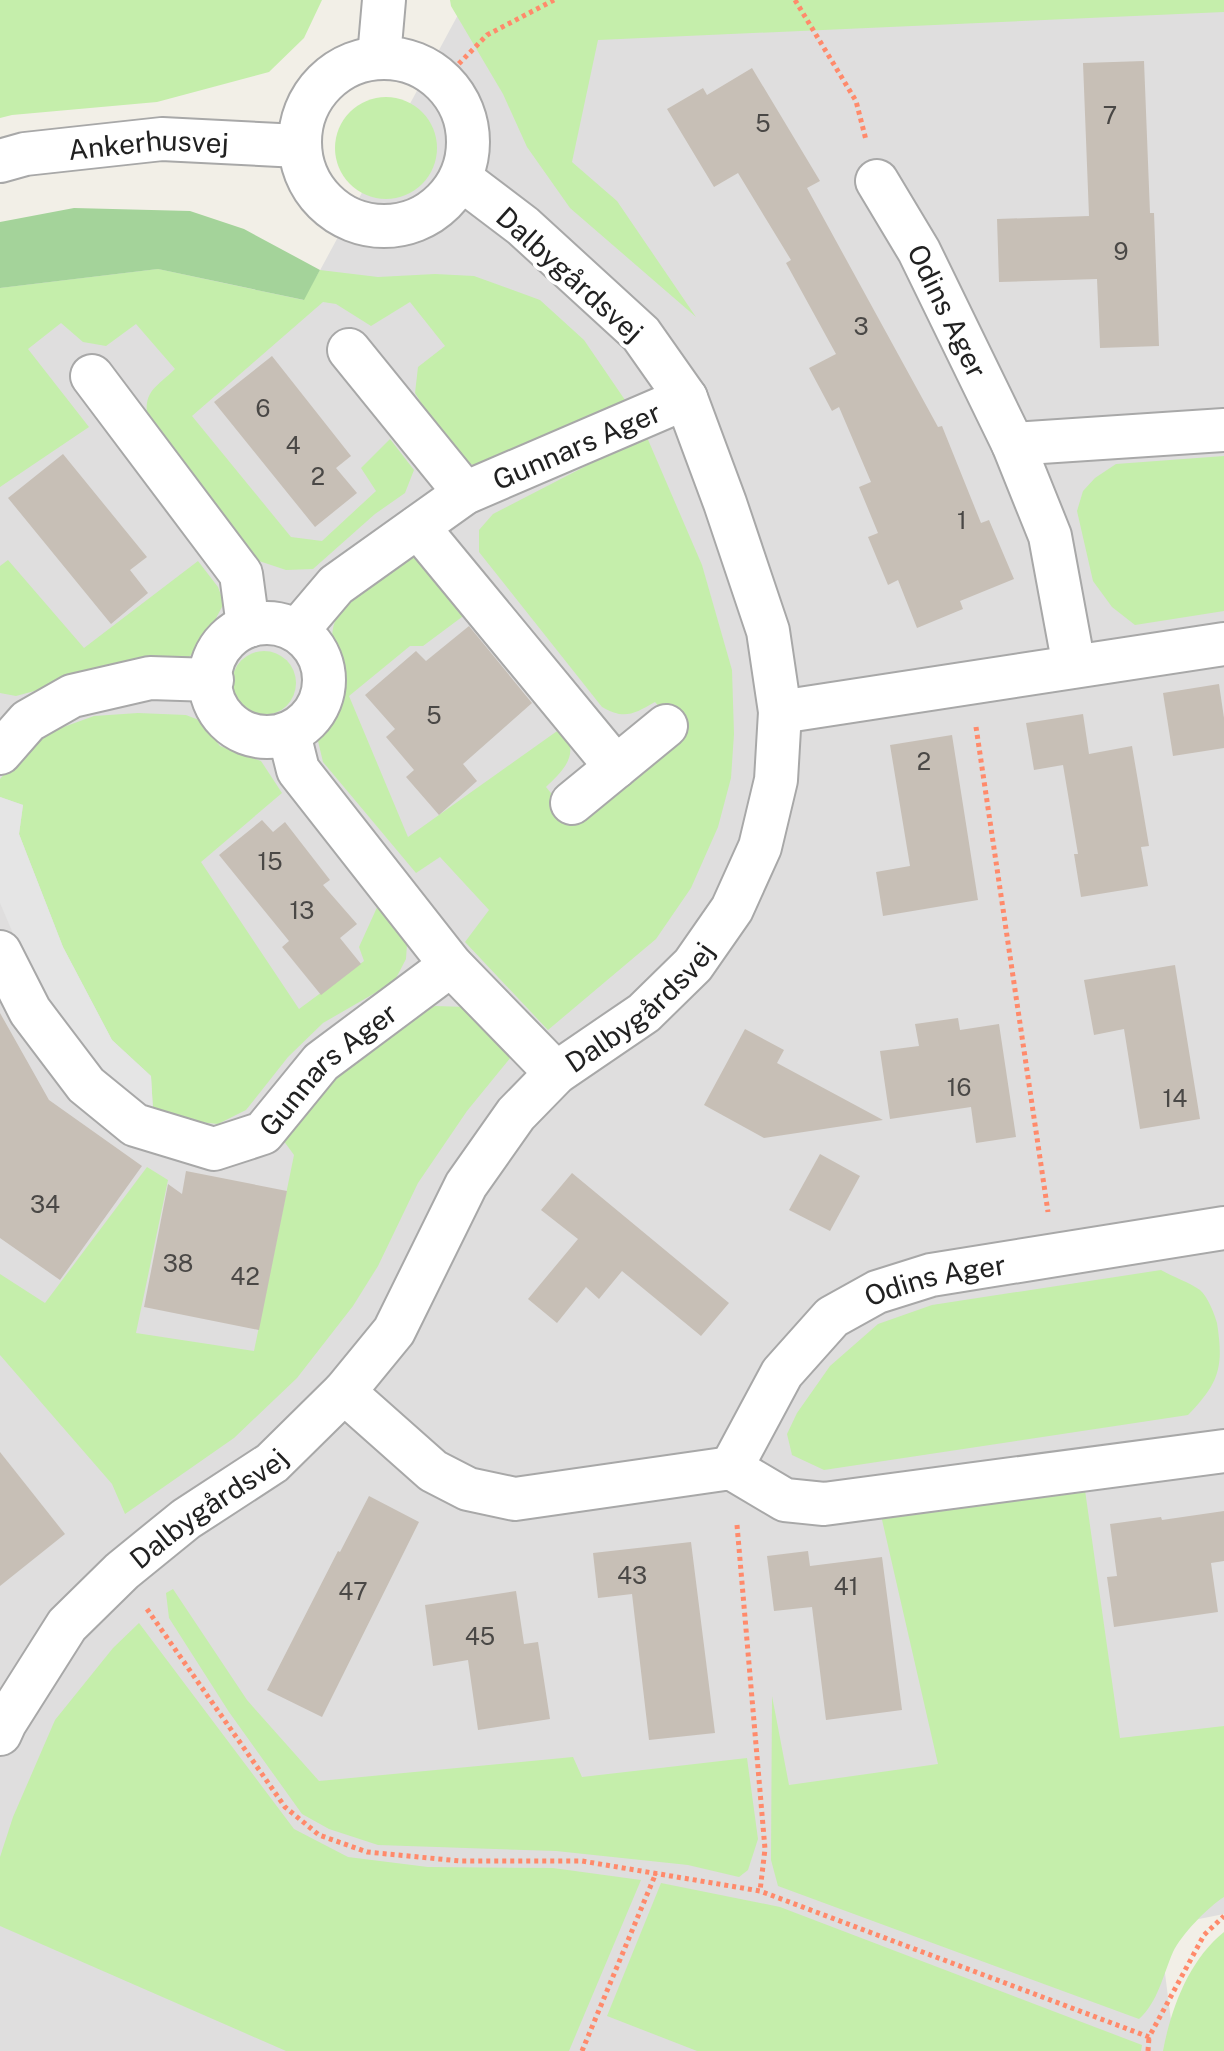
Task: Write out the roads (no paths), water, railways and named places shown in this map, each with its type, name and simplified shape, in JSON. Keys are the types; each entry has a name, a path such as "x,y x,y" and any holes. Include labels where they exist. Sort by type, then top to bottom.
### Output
{"street":[{"path":"379,57 384,0"},
{"path":"379,57 404,59 428,69 442,81 461,106 468,130 469,155 461,179 446,202 422,218 396,227 367,226 341,215 320,197 305,174 299,146 302,120 313,96 331,76 354,63 379,57"},
{"name":"Ankerhusvej","path":"0,161 25,154 162,139 299,146"},
{"name":"Dalbygårdsvej","path":"2,1725 67,1625 122,1571 186,1519 272,1463 344,1392 394,1331 466,1185 516,1114 556,1073 644,1013 693,965 732,909 760,847 776,780 780,712 768,631 686,398 641,334 523,226 461,179"},
{"name":"Odins Ager","path":"877,181 919,251 1013,444 1050,536 1074,666"},
{"name":"Gunnars Ager","path":"349,350 465,493"},
{"path":"92,376 241,574 248,626"},
{"name":"Gunnars Ager","path":"297,631 336,585 465,493 686,398"},
{"path":"1013,444 1224,430"},
{"path":"418,527 616,767"},
{"path":"268,622 297,631 318,653 324,692 306,724 289,734 269,739 231,727 212,701 211,663 226,640 248,626 268,622"},
{"path":"780,712 1224,644"},
{"path":"0,753 28,721 72,696 150,678 212,680"},
{"path":"572,803 666,726"},
{"path":"289,734 298,770 451,965 556,1073"},
{"name":"Gunnars Ager","path":"0,952 30,1011 86,1085 135,1125 214,1149 263,1133 321,1062 451,965"},
{"name":"Odins Ager","path":"731,1468 782,1373 832,1317 877,1292 931,1275 1224,1228"},
{"path":"344,1392 433,1471 468,1489 515,1499 731,1468 785,1500 824,1504 1224,1451"}]}
